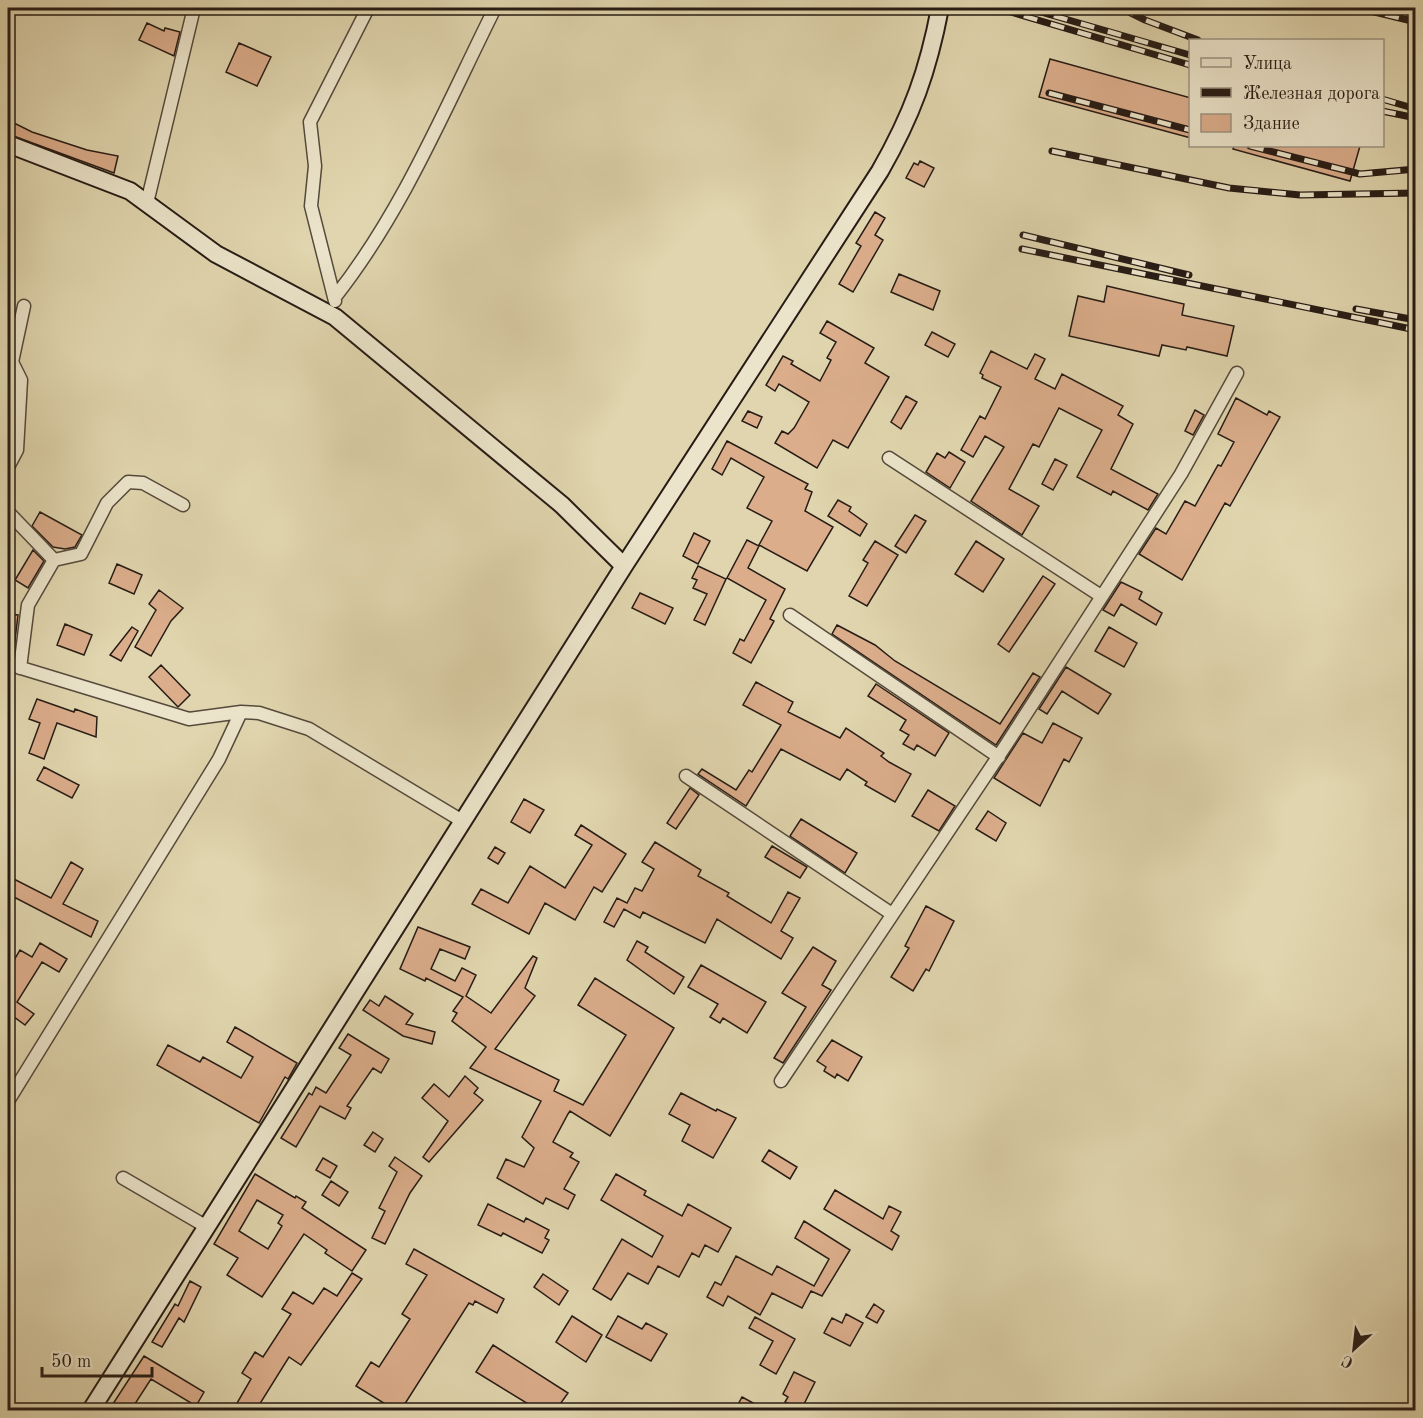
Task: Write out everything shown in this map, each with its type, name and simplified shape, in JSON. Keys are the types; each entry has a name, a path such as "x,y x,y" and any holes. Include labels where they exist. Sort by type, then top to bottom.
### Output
{"street":[{"path":"147,202 194,8"},
{"path":"335,317 335,297 310,206 315,166 310,122 368,8"},
{"path":"335,297 365,259 410,178 495,8"},
{"path":"91,1410 624,566 880,171 907,123 931,57 940,8"},
{"path":"8,144 130,191 216,254 335,317 562,506 624,566"},
{"path":"8,467 17,450 21,380 12,363 24,306"},
{"path":"781,1081 999,756 1181,474 1236,373"},
{"path":"890,458 1101,596"},
{"path":"20,668 28,605 54,560 81,554 108,503 128,482 143,483 183,505"},
{"path":"8,512 54,560"},
{"path":"790,615 999,756"},
{"path":"8,664 189,719 241,712 259,713 309,729 464,822"},
{"path":"8,1101 219,759 241,712"},
{"path":"686,777 892,914"},
{"path":"123,1178 207,1227"}],"building":[{"path":"147,23 164,31 165,28 180,32 174,56 139,40"},
{"path":"239,43 271,57 257,86 226,72"},
{"path":"1050,59 1189,97 1189,137 1039,97"},
{"path":"8,120 32,132 87,150 118,156 114,173 8,134"},
{"path":"1234,147 1360,147 1350,181 1233,149"},
{"path":"920,161 934,168 924,187 906,178 914,163 918,165"},
{"path":"875,212 885,218 875,235 883,240 853,292 839,284 861,246 856,243"},
{"path":"899,274 940,291 933,310 891,292"},
{"path":"1107,286 1184,304 1182,315 1234,326 1227,356 1187,347 1186,350 1162,345 1159,356 1069,336 1078,296 1104,302"},
{"path":"827,321 874,348 865,363 889,377 848,448 833,440 817,468 775,443 782,431 788,434 794,428 809,402 779,384 775,391 766,385 783,356 793,361 791,364 820,381 831,360 827,358 836,342 820,333"},
{"path":"932,332 955,344 948,357 925,345"},
{"path":"991,351 1027,369 1035,354 1045,359 1035,379 1055,389 1062,374 1123,406 1118,415 1133,424 1111,469 1158,494 1148,510 1113,491 1111,495 1077,477 1102,430 1059,408 1039,447 1033,444 1009,489 1039,506 1022,535 971,501 1004,447 985,436 973,457 961,450 980,416 985,419 1001,387 982,378 983,375 980,373"},
{"path":"906,396 917,402 901,429 891,422"},
{"path":"1236,398 1267,415 1269,411 1280,417 1230,506 1225,503 1182,580 1139,554 1156,528 1166,534 1185,501 1195,506 1218,465 1221,466 1234,442 1218,434"},
{"path":"1195,410 1204,415 1193,435 1185,431"},
{"path":"748,411 762,417 757,428 742,421"},
{"path":"727,441 808,484 805,489 812,492 805,511 833,527 807,571 759,545 772,521 747,508 764,477 731,458 722,475 712,469"},
{"path":"949,452 965,462 950,488 926,472 937,453 945,458"},
{"path":"1055,459 1067,465 1053,490 1042,484"},
{"path":"838,500 851,507 849,511 867,524 860,536 828,516"},
{"path":"40,512 82,535 75,547 65,549 53,547 32,526"},
{"path":"915,515 926,521 906,553 895,546"},
{"path":"694,533 710,541 698,564 683,556"},
{"path":"747,540 759,546 748,568 785,589 770,619 774,621 751,663 733,653 740,639 744,641 766,600 727,578"},
{"path":"875,541 898,555 867,606 849,596 868,563 863,560"},
{"path":"976,541 1004,559 983,592 955,574"},
{"path":"33,550 44,561 28,588 15,580"},
{"path":"117,564 142,575 134,594 109,583"},
{"path":"698,566 726,579 705,625 694,620 707,594 693,588 697,580 692,578"},
{"path":"1043,576 1055,584 1009,652 998,644"},
{"path":"1121,582 1142,592 1139,599 1162,613 1156,625 1121,604 1114,616 1103,610"},
{"path":"159,590 183,608 171,621 151,656 135,647 156,610 149,604"},
{"path":"640,593 673,608 665,624 632,608"},
{"path":"8,614 18,615 13,657 8,656"},
{"path":"65,624 92,635 84,655 57,645"},
{"path":"837,625 875,645 895,661 1000,724 1033,673 1040,677 996,745 832,634"},
{"path":"132,627 138,631 121,661 110,655"},
{"path":"1109,627 1137,643 1124,667 1095,651"},
{"path":"161,665 190,695 178,707 149,677"},
{"path":"1066,667 1111,694 1098,714 1062,691 1047,714 1039,709"},
{"path":"756,682 793,702 788,712 840,738 846,728 884,753 881,756 889,762 911,774 895,802 865,785 867,782 847,769 840,780 781,749 746,806 698,774 702,769 736,790 749,770 752,772 781,725 743,705"},
{"path":"876,684 949,733 935,756 917,745 914,750 903,744 909,735 900,730 906,720 868,696"},
{"path":"37,699 74,712 75,709 97,717 96,737 57,723 44,759 29,753 40,723 29,719"},
{"path":"1053,723 1082,738 1069,762 1064,759 1040,806 994,778 1023,733 1042,743"},
{"path":"44,767 79,785 72,798 37,780"},
{"path":"690,788 699,795 676,829 667,823"},
{"path":"928,790 955,806 939,831 912,816"},
{"path":"524,799 544,810 530,833 511,822"},
{"path":"988,811 1006,823 996,841 976,829"},
{"path":"801,819 857,853 845,873 790,836"},
{"path":"581,825 626,854 602,892 594,887 575,920 545,903 529,934 472,904 481,889 508,903 530,866 565,888 592,845 575,835"},
{"path":"655,842 701,870 698,876 729,893 727,896 771,923 788,892 800,898 781,931 793,938 781,959 717,919 705,943 643,912 640,918 624,909 614,927 604,922 617,898 627,903 635,888 642,891 654,869 642,862"},
{"path":"772,846 807,867 800,878 765,857"},
{"path":"495,847 505,853 498,864 488,858"},
{"path":"71,862 83,869 63,904 98,921 91,937 8,894 8,876 51,898"},
{"path":"926,906 954,921 929,971 926,969 913,991 891,977 909,948 905,946"},
{"path":"418,927 470,947 465,959 440,949 431,969 455,981 462,968 476,975 466,996 491,1013 533,956 537,958 525,988 535,996 495,1049 559,1080 554,1091 583,1105 626,1035 578,1005 595,978 674,1028 610,1136 570,1111 568,1114 553,1142 573,1153 570,1157 579,1162 564,1189 575,1195 568,1209 546,1198 543,1204 497,1178 506,1159 524,1167 534,1148 522,1137 541,1101 470,1068 486,1047 452,1021 457,1013 453,1011 463,997 426,978 425,981 400,969"},
{"path":"637,941 648,947 645,952 684,977 674,994 627,960"},
{"path":"40,943 67,959 59,972 42,962 17,1002 34,1014 25,1025 10,1014 8,1018 8,970 20,950 32,957"},
{"path":"813,947 836,961 822,985 831,990 783,1063 774,1058 806,1007 782,993"},
{"path":"701,965 766,1002 747,1033 723,1018 720,1023 710,1017 718,1004 688,987"},
{"path":"385,996 413,1014 406,1024 435,1032 432,1044 403,1036 363,1010 370,1000 379,1006"},
{"path":"235,1027 297,1063 288,1079 285,1077 259,1123 157,1065 168,1045 200,1062 203,1057 241,1078 253,1057 227,1042"},
{"path":"348,1034 389,1059 381,1073 373,1068 347,1106 351,1108 345,1119 320,1106 296,1147 281,1138 309,1093 312,1095 316,1087 326,1093 351,1055 339,1048"},
{"path":"832,1040 862,1057 848,1081 837,1074 835,1078 824,1071 826,1067 817,1061"},
{"path":"465,1076 478,1088 474,1093 483,1100 429,1162 423,1157 448,1121 422,1098 434,1084 449,1097"},
{"path":"681,1093 716,1111 717,1109 736,1118 713,1158 682,1141 690,1125 669,1114"},
{"path":"373,1132 383,1139 375,1152 364,1145"},
{"path":"769,1150 797,1167 790,1179 762,1161"},
{"path":"395,1157 422,1176 410,1193 385,1244 372,1238 385,1211 379,1208 397,1172 389,1166"},
{"path":"323,1158 337,1166 330,1178 316,1170"},
{"path":"255,1174 306,1202 302,1208 366,1250 352,1271 325,1253 327,1250 304,1234 262,1297 227,1275 238,1258 214,1244","holes":["257,1200 283,1215 278,1223 282,1226 268,1249 239,1231"]},
{"path":"616,1174 646,1191 644,1195 682,1216 688,1204 731,1228 718,1252 705,1245 699,1257 692,1253 679,1277 658,1266 648,1284 628,1273 611,1300 593,1289 622,1239 652,1257 663,1236 601,1200"},
{"path":"331,1181 348,1192 339,1206 322,1195"},
{"path":"835,1190 883,1219 889,1206 901,1212 891,1231 899,1236 892,1250 824,1209"},
{"path":"488,1204 524,1222 526,1218 549,1230 545,1238 549,1240 542,1253 503,1233 501,1236 478,1225"},
{"path":"804,1221 850,1250 822,1296 811,1291 802,1308 772,1293 760,1315 728,1296 723,1306 707,1297 715,1282 721,1285 736,1256 772,1275 777,1266 814,1286 829,1259 795,1238"},
{"path":"414,1249 504,1299 497,1313 475,1301 473,1305 469,1303 401,1410 395,1410 356,1386 371,1362 379,1367 410,1319 402,1314 427,1275 406,1264"},
{"path":"352,1273 362,1279 301,1365 289,1357 256,1410 233,1410 251,1379 242,1373 255,1352 263,1357 291,1314 282,1309 293,1292 313,1304 324,1288 337,1296"},
{"path":"543,1274 568,1291 559,1305 534,1287"},
{"path":"190,1281 201,1287 184,1322 179,1318 162,1347 152,1342 175,1304 178,1306"},
{"path":"874,1304 884,1311 877,1323 866,1317"},
{"path":"846,1314 863,1323 850,1346 824,1333 832,1318 842,1323"},
{"path":"572,1316 602,1335 586,1362 556,1342"},
{"path":"618,1316 642,1329 646,1323 667,1334 651,1361 606,1337"},
{"path":"755,1317 795,1339 776,1374 760,1365 773,1341 749,1328"},
{"path":"493,1345 568,1393 556,1410 538,1410 476,1372"},
{"path":"144,1356 204,1392 196,1406 151,1379 131,1410 109,1410"},
{"path":"794,1372 815,1382 801,1410 785,1402 788,1397 783,1394"},
{"path":"742,1397 766,1410 735,1410"}],"railway":[{"path":"997,8 1189,65"},
{"path":"1027,8 1189,55"},
{"path":"1121,8 1145,20 1195,39"},
{"path":"1358,8 1416,22"},
{"path":"1049,93 1189,130"},
{"path":"1384,100 1416,109"},
{"path":"1384,111 1416,118"},
{"path":"1254,147 1360,174 1416,169"},
{"path":"1052,151 1229,188 1300,195 1416,193"},
{"path":"1023,235 1189,275"},
{"path":"1022,249 1416,330"},
{"path":"1356,309 1416,320"}]}
